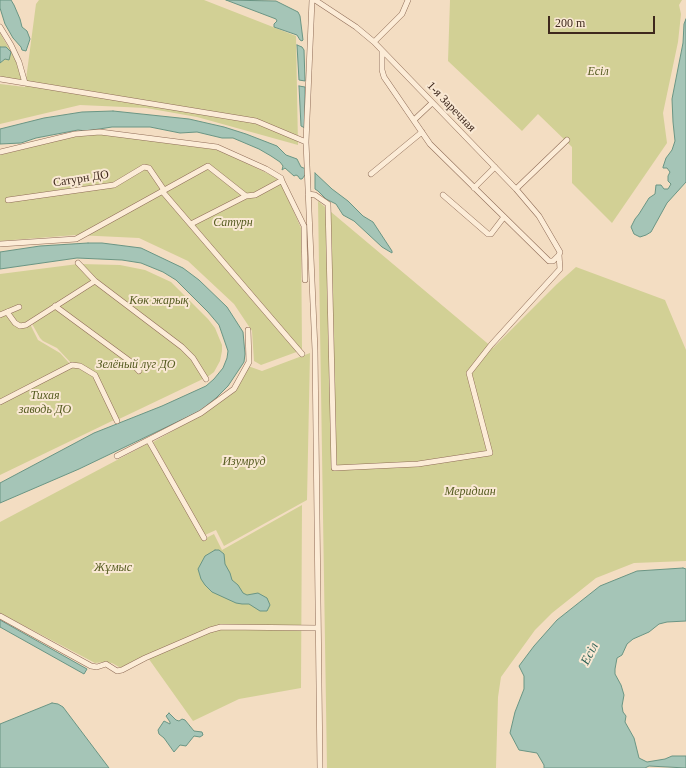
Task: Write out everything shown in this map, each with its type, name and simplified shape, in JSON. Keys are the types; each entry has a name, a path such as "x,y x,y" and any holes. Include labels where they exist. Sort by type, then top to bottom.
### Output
{"street":[{"path":"312,0 306,142 315,358 320,768"},
{"name":"1-я Заречная","path":"316,0 356,27 374,42 516,189 539,216 556,244 560,253 559,255"},
{"path":"374,42 402,14 408,0"},
{"path":"0,27 19,62 25,83"},
{"path":"382,51 383,75 432,146 549,261 553,261 559,255"},
{"path":"0,79 256,121 306,142"},
{"path":"414,120 432,102"},
{"path":"0,152 75,134 100,132 217,147 266,169 281,178 304,226 304,280"},
{"path":"371,174 422,132"},
{"path":"516,189 567,140"},
{"path":"0,244 76,239 208,166 246,196"},
{"name":"Сатурн ДО","path":"8,200 114,185 144,167 149,168 163,190 302,354"},
{"path":"474,188 495,167"},
{"path":"191,224 246,196 255,195 282,181"},
{"path":"308,194 315,195 328,204 334,468 418,464 490,452 469,373 491,345 560,269 559,255"},
{"path":"444,195 488,234 491,234 504,217"},
{"path":"78,263 95,281 182,347 193,358 206,379"},
{"path":"7,312 15,323 20,326 26,324 95,281"},
{"path":"55,306 131,362 139,371"},
{"path":"0,315 20,307"},
{"path":"117,456 149,441 201,413 234,389 250,362 248,330"},
{"path":"0,402 72,365 80,366 95,375 116,421"},
{"path":"149,441 204,538"},
{"path":"0,616 90,666 97,667 106,664 118,671 145,658 220,627 318,628"}],"green space":[{"path":"39,0 204,0 296,36 298,145 197,117 146,108 80,105 0,124 0,84 25,87 36,4"},
{"name":"Есіл","path":"450,0 682,0 679,5 681,14 678,42 663,113 667,143 612,223 572,183 572,147 538,114 522,131 448,61"},
{"path":"0,33 16,60 22,81 0,78"},
{"name":"Сатурн","path":"99,134 219,150 275,177 282,185 301,228 302,350 261,365 254,361 252,331 234,304 188,261 139,238 76,235 0,241 0,155 75,136"},
{"name":"Меридиан","path":"318,201 493,348 576,267 665,300 686,350 686,561 634,563 596,578 552,613 535,630 501,677 498,697 496,768 327,768"},
{"path":"78,264 93,281 26,323 20,324 16,322 8,311 0,314 0,274"},
{"name":"Көк жарық","path":"80,264 120,265 145,270 171,282 215,328 222,345 222,351 220,361 214,372 206,378 194,357 95,280"},
{"name":"Зелёный луг ДО","path":"95,282 182,348 205,378 117,420 96,375 72,364 57,348 43,341 31,322"},
{"name":"Тихая заводь ДО","path":"6,314 14,324 30,324 38,340 60,353 70,364 92,373 114,420 0,475 0,317"},
{"name":"Изумруд","path":"310,353 307,500 224,546 216,530 205,535 153,442 201,415 235,390 248,366 262,371"},
{"name":"Жұмыс","path":"151,442 204,539 214,534 222,550 302,505 301,688 239,699 193,721 146,655 123,667 119,667 112,663 95,663 0,613 0,522"}],"water":[{"path":"0,0 11,0 14,5 22,27 27,31 30,39 26,51 22,50 5,24 0,8"},
{"path":"226,0 276,1 298,12 300,16 303,40 300,40 297,35 274,27 274,24 277,21 276,19"},
{"path":"686,19 686,182 667,203 651,232 640,237 634,234 631,227 635,219 649,198 655,194 656,185 661,185 664,189 668,189 671,184 668,181 670,172 667,168 663,167 675,141 672,99"},
{"path":"297,45 302,47 304,50 305,81 299,80"},
{"path":"0,47 6,47 11,52 9,60 5,59 0,63"},
{"path":"299,86 305,87 305,128 301,126"},
{"path":"113,111 189,119 246,134 277,146 286,155 297,159 301,167 306,169 306,176 305,175 302,179 300,179 298,176 294,176 285,168 282,170 283,166 280,162 271,156 233,138 222,138 197,132 180,133 150,127 112,127 86,131 78,130 36,138 21,143 0,144 0,129 44,118 82,112"},
{"path":"315,173 363,216 373,222 392,253 382,247 354,221 343,215 336,204 326,199 315,189"},
{"path":"102,243 141,248 183,268 199,280 227,307 243,332 245,354 244,362 228,386 200,411 79,469 0,503 0,483 94,433 162,406 206,386 223,368 227,358 228,351 219,325 208,312 176,280 163,272 141,263 122,260 77,258 0,269 0,252 40,246"},
{"path":"215,550 219,550 224,554 225,564 232,580 238,585 243,593 247,595 258,593 267,598 270,605 267,611 260,611 249,604 236,603 212,592 205,585 201,579 198,569 205,556"},
{"name":"Есіл","path":"686,569 686,621 659,624 649,632 633,639 627,644 622,655 617,658 615,674 624,695 622,706 623,712 626,716 625,722 634,738 639,758 647,762 665,759 672,756 686,756 686,768 649,766 645,768 544,768 544,765 537,753 519,750 510,733 515,712 524,689 524,676 519,666 557,620 600,586 637,571"},
{"path":"0,620 87,669 84,674 0,627"},
{"path":"52,703 63,707 109,768 0,768 0,724"},
{"path":"169,713 176,720 185,720 194,731 202,732 203,735 200,737 194,736 186,746 180,745 174,752 164,738 159,734 158,730 164,721 170,724 166,716"}]}
